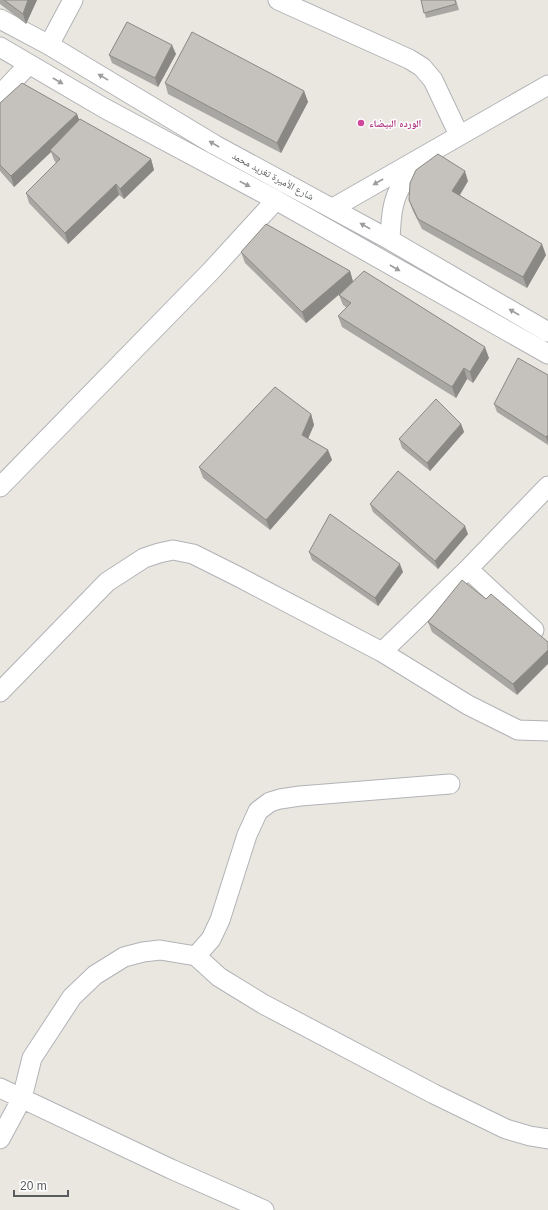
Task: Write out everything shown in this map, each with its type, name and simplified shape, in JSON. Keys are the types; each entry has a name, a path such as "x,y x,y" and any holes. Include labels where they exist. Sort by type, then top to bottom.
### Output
{"street":[{"path":"49,44 73,0"},
{"path":"278,0 409,59 422,67 433,80 459,136"},
{"name":"شارع الأميرة تغريد محمد","path":"0,19 49,44 215,145 390,240 548,332"},
{"name":"شارع الأميرة تغريد محمد","path":"0,47 104,108 276,200 548,354"},
{"path":"0,96 29,64"},
{"path":"333,208 548,85"},
{"path":"390,240 392,214 396,195 424,155"},
{"path":"0,487 211,271 276,200"},
{"path":"382,652 468,570 548,486"},
{"path":"0,692 107,582 144,558 173,550 193,554 237,576 382,652 468,704 518,730 548,731"},
{"path":"468,570 534,630"},
{"path":"196,956 210,938 220,920 248,835 258,811 270,802 300,796 450,784"},
{"path":"0,1139 22,1098 32,1058 72,998 95,975 124,957 142,952 160,950 196,956 219,977 263,1004 427,1091 506,1129 530,1136 548,1139"},
{"path":"0,1088 171,1169 234,1204 264,1210"}],"building":[{"path":"4,0 28,0 23,14"},
{"path":"421,0 455,0 456,4 424,13"},
{"path":"127,22 172,45 155,78 109,55"},
{"path":"192,32 304,91 277,143 165,83"},
{"path":"22,83 77,114 11,176 0,165 0,103"},
{"path":"80,119 151,159 120,189 116,184 65,233 26,193 60,159 50,150"},
{"path":"438,154 465,171 452,191 542,244 523,277 418,219 409,200 410,183 416,170"},
{"path":"266,224 350,271 302,312 241,252"},
{"path":"364,271 485,347 470,372 464,368 452,387 338,316 351,303 339,295"},
{"path":"518,358 548,375 548,435 546,437 494,404"},
{"path":"275,387 311,414 302,435 328,450 266,520 199,467"},
{"path":"436,399 461,424 427,463 399,439"},
{"path":"398,471 465,526 435,561 370,504"},
{"path":"330,514 400,564 375,598 309,552"},
{"path":"462,580 486,599 491,594 548,642 548,650 513,684 428,622"}],"place":[{"name":"الورده البيضاء","path":"361,123"}]}
